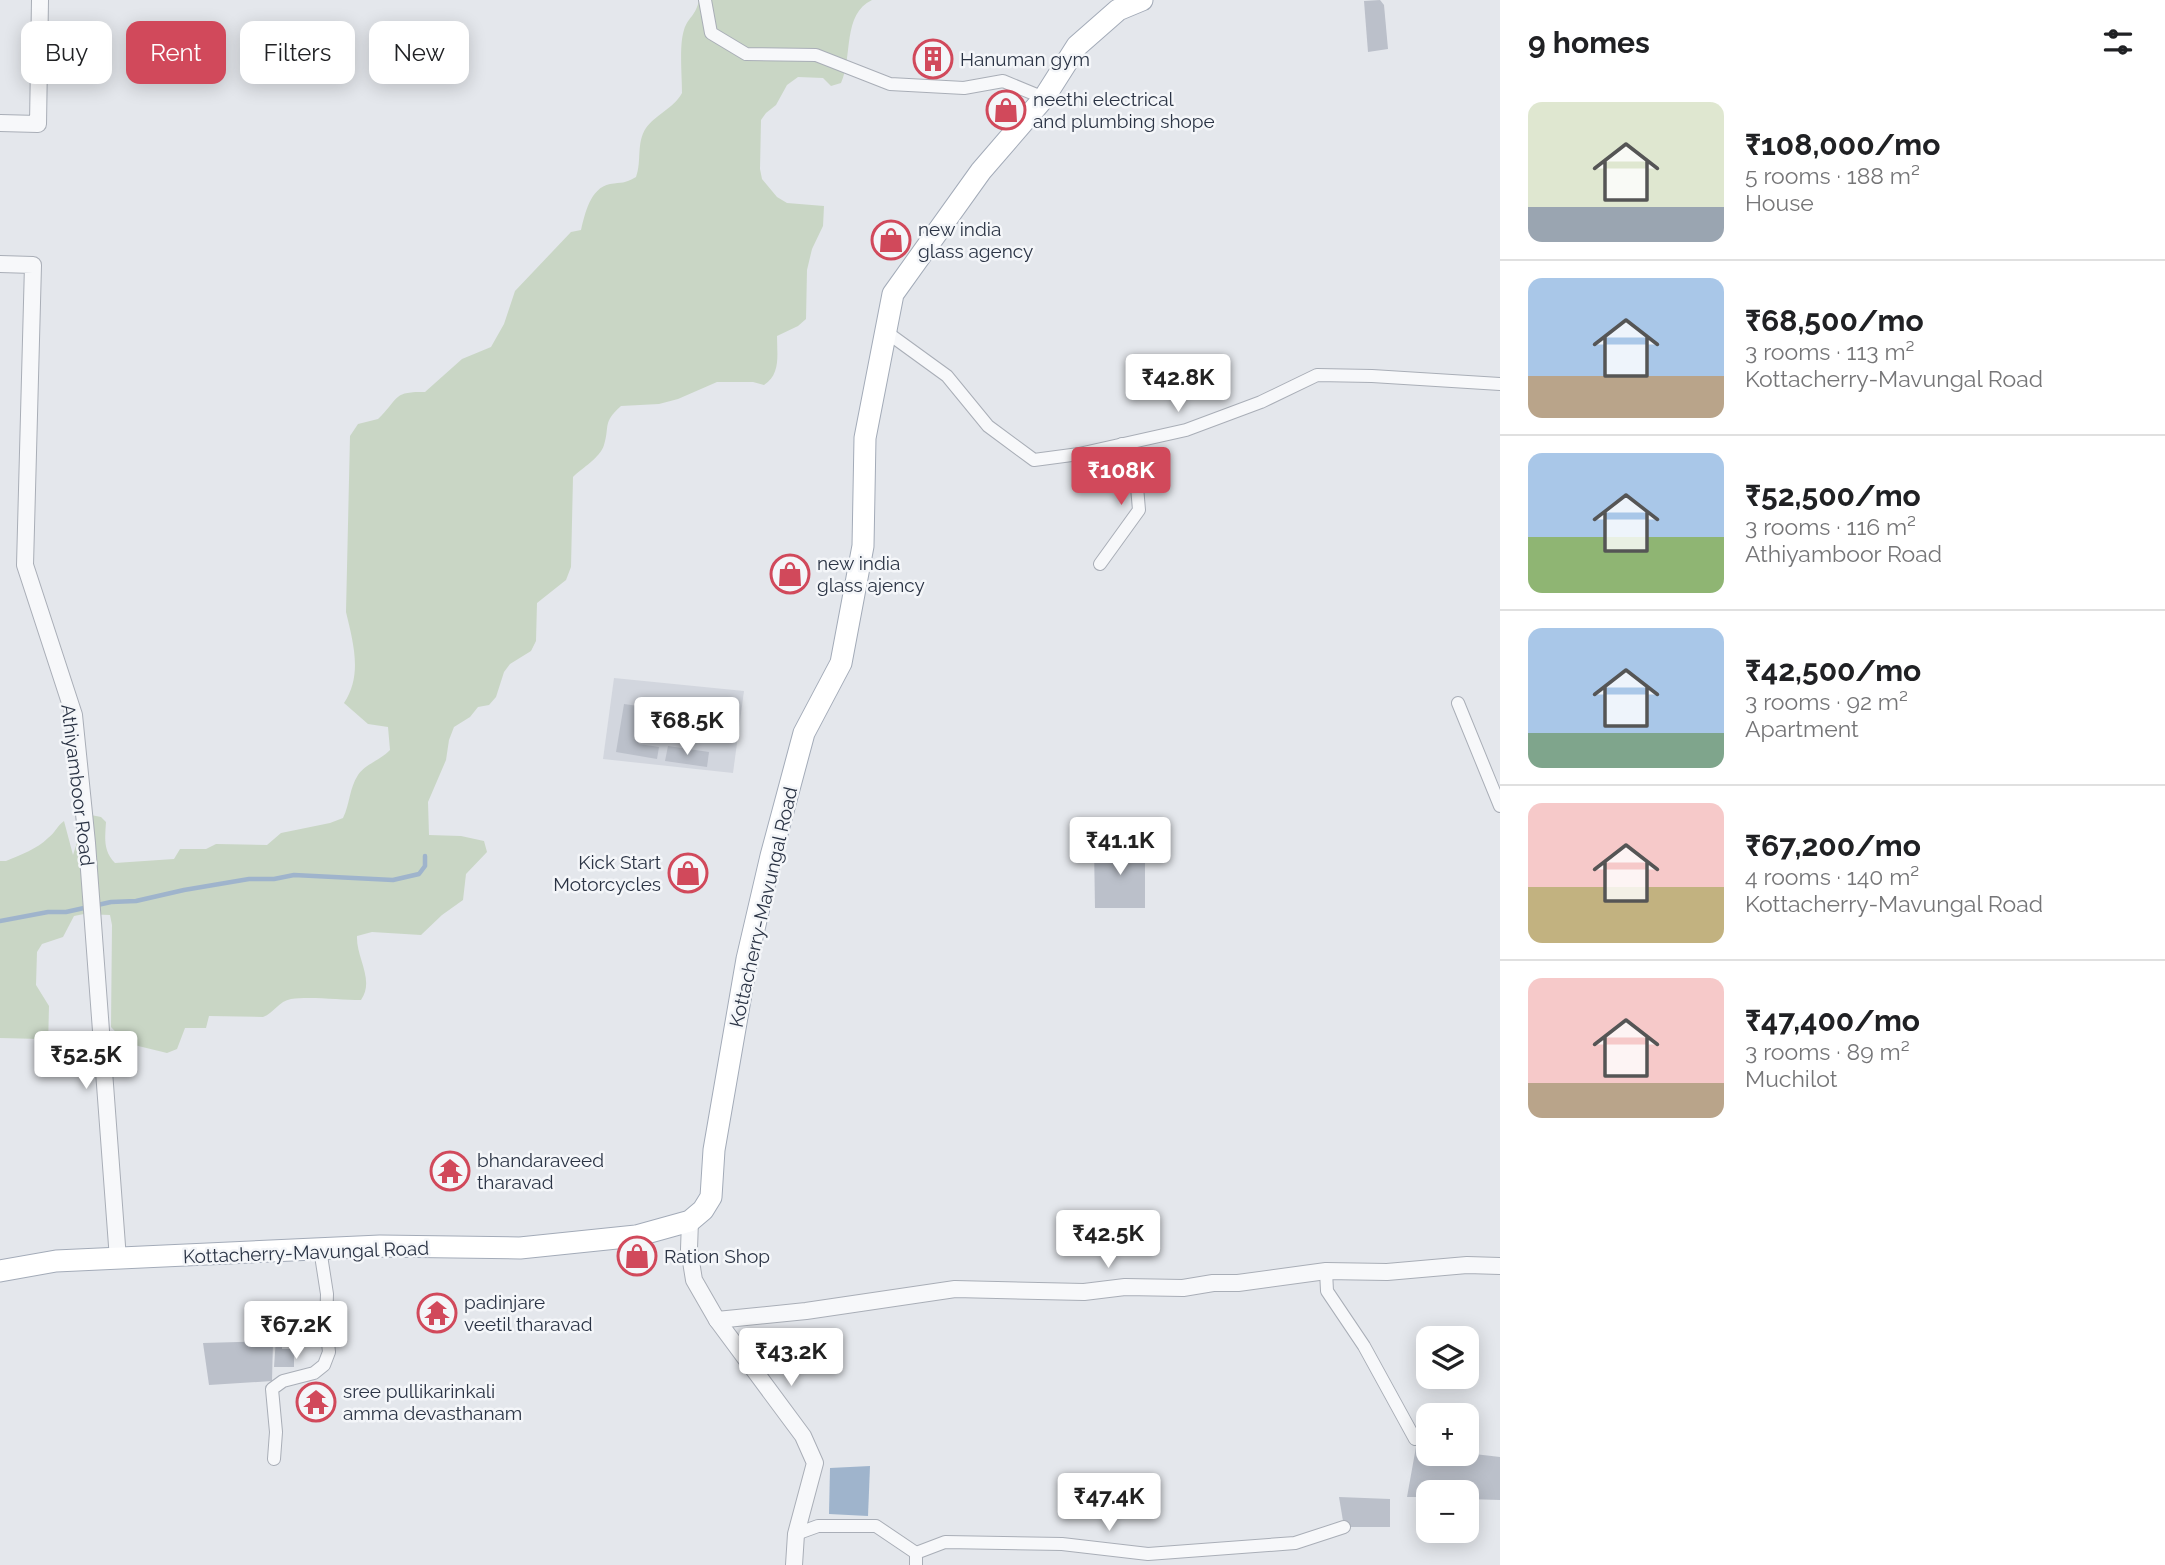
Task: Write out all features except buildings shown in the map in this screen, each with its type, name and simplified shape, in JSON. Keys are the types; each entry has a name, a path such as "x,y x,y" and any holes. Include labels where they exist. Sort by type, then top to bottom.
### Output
{"main road":[{"name":"Kottacherry-Mavungal Road","path":"0,1271 56,1261 380,1246 520,1248 636,1236 690,1221 703,1210 710,1197 714,1150 747,959 774,843 804,733 841,663 863,546 865,438 893,294 981,170 1044,98 1077,46 1118,10 1142,0"}],"street":[{"path":"0,123 38,124 40,0"},
{"path":"705,0 711,33 746,54 816,55 890,84 964,88 1003,81 1044,98"},
{"name":"Athiyamboor Road","path":"0,264 33,265 25,565 74,715 91,890 118,1259"},
{"path":"885,331 947,376 988,426 1034,460 1079,454 1186,430 1261,402 1317,374 1500,384"},
{"path":"1100,564 1139,510 1136,475 1122,444"},
{"path":"1458,703 1500,806"},
{"path":"690,1221 694,1280 717,1320 803,1436 815,1463 796,1534 794,1565"},
{"path":"274,1459 276,1440 272,1390 283,1381 314,1373 324,1365 330,1352 326,1325 327,1294 320,1249"},
{"path":"717,1320 806,1311 954,1289 1084,1292 1125,1287 1183,1288 1326,1271 1387,1272 1467,1265 1500,1266"},
{"path":"1326,1271 1327,1291 1364,1346 1415,1439"},
{"path":"796,1534 818,1526 876,1526 916,1559 945,1542 1062,1544 1148,1554 1295,1543 1344,1527"}],"shaded area":[{"path":"614,678 744,691 733,773 603,759"}],"green space":[{"path":"699,0 872,0 856,15 841,83 831,86 823,78 798,77 787,85 776,105 761,120 762,179 777,197 787,203 824,206 823,226 812,249 807,270 806,319 777,336 776,370 764,385 753,382 717,382 659,404 621,406 609,421 602,450 573,477 571,567 566,580 537,603 536,641 531,651 510,664 504,672 496,697 489,705 478,707 470,717 454,727 446,760 428,802 429,835 461,836 484,841 487,852 466,874 463,900 421,935 372,932 357,936 366,977 365,992 361,1000 299,998 283,1002 263,1017 209,1016 206,1028 185,1028 177,1049 167,1053 126,1043 111,1027 110,915 74,916 63,937 42,944 37,952 36,985 49,1006 48,1046 41,1039 0,1038 0,861 6,861 39,845 64,821 73,855 86,814 101,817 106,822 107,849 115,863 174,859 180,849 206,849 216,844 267,845 281,833 343,818 358,775 390,750 388,727 368,724 344,703 350,692 355,670 346,612 350,436 358,424 378,419 401,395 425,392 462,359 491,347 504,324 515,291 571,232 581,230 593,196 603,186 626,182 636,177 641,140 646,128 682,93 682,36"}],"water":[{"path":"870,1466 868,1516 829,1514 830,1468"}],"waterway":[{"path":"0,921 48,912 66,912 111,902 136,901 249,879 274,879 294,875 393,880 419,874 425,866 425,856"}],"place":[{"name":"Hanuman gym","path":"933,59"},
{"name":"neethi electrical and plumbing shope","path":"1006,110"},
{"name":"new india glass agency","path":"891,240"},
{"name":"new india glass ajency","path":"790,574"},
{"name":"Kick Start Motorcycles","path":"688,873"},
{"name":"bhandaraveed tharavad","path":"450,1171"},
{"name":"Ration Shop","path":"637,1256"},
{"name":"padinjare veetil tharavad","path":"437,1313"},
{"name":"sree pullikarinkali amma devasthanam","path":"316,1402"}]}
